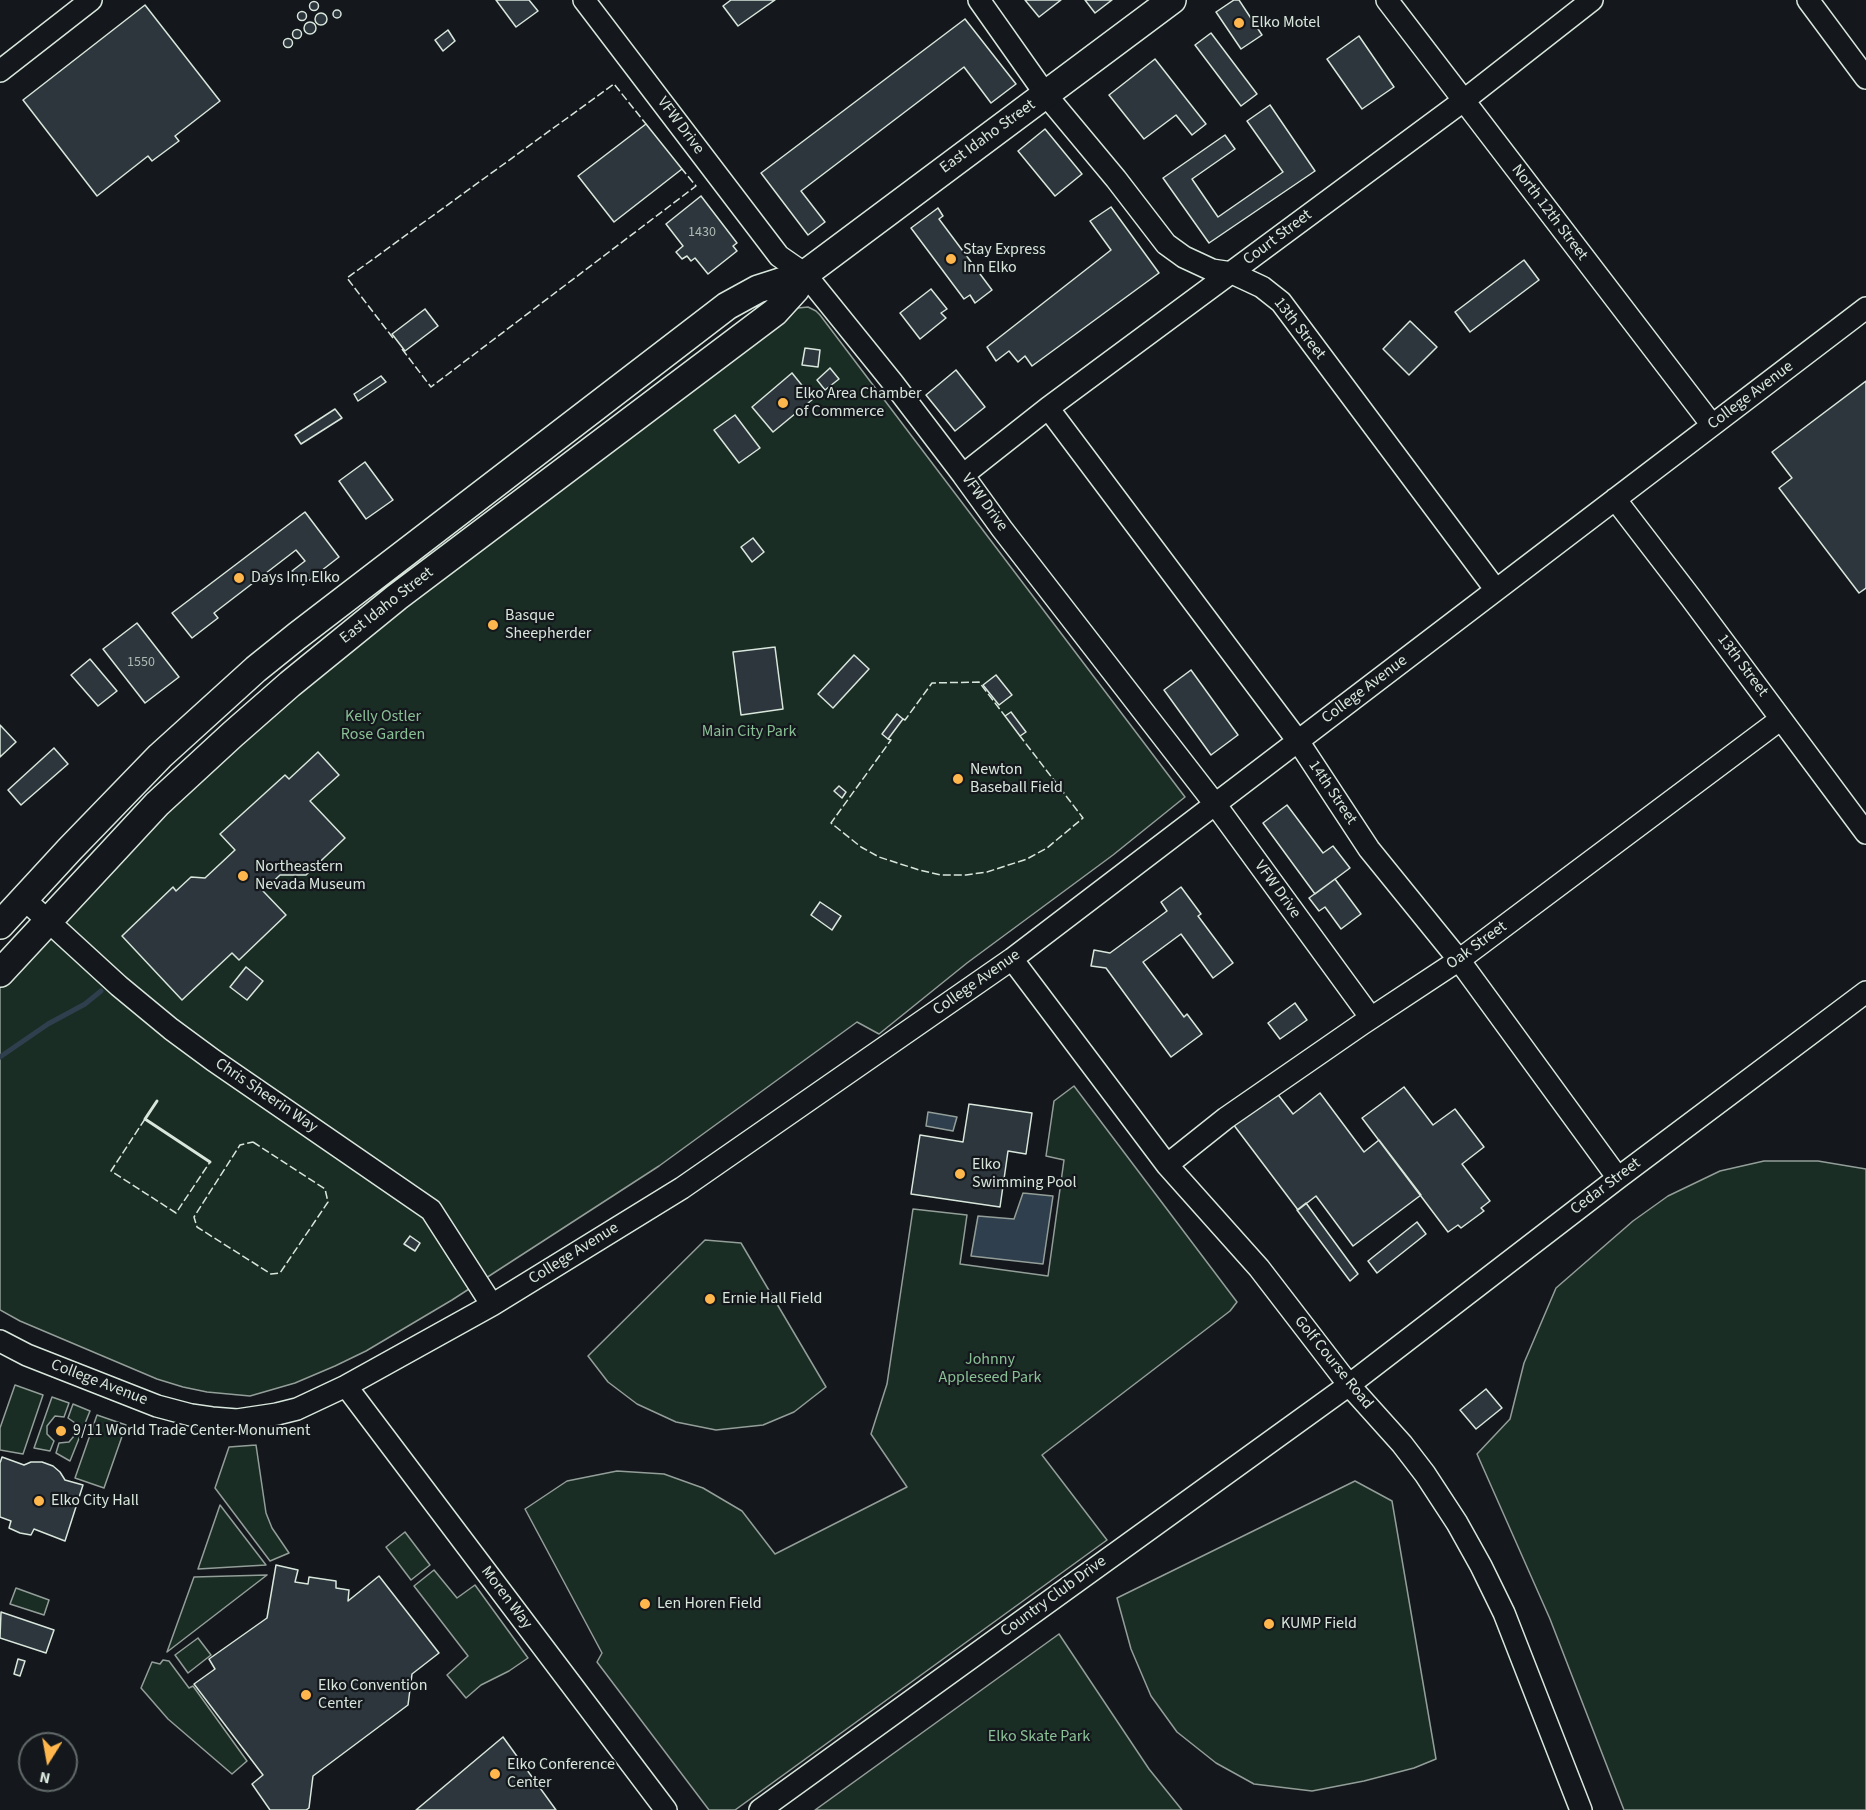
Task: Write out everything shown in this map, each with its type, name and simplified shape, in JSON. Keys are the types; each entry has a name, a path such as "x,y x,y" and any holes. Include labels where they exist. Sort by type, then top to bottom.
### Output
{"main road":[{"name":"East Idaho Street","path":"0,925 160,756 256,669 297,636 727,306 758,289 805,274 1172,0"},
{"name":"East Idaho Street","path":"0,973 157,804 290,684 397,597 775,312 795,290 805,274"}],"street":[{"path":"0,70 92,0"},
{"name":"VFW Drive","path":"584,0 779,256 805,274 893,383 1009,538 1215,804 1371,1018"},
{"name":"13th Street","path":"979,0 1046,95 1116,179 1166,244 1184,258 1212,270 1232,273 1262,287 1281,302 1496,590"},
{"name":"North 12th Street","path":"1387,0 1712,425"},
{"name":"Court Street","path":"963,474 1048,408 1463,101 1592,0"},
{"path":"1808,0 1866,78"},
{"name":"College Avenue","path":"0,1341 27,1355 157,1406 212,1418 237,1420 277,1414 297,1408 346,1386 492,1305 682,1188 1012,959 1866,308"},
{"name":"14th Street","path":"1048,408 1298,741 1369,849 1459,960 1618,1178"},
{"name":"13th Street","path":"1615,500 1866,833"},
{"name":"Oak Street","path":"1167,1165 1226,1118 1459,960 1781,719"},
{"name":"Chris Sheerin Way","path":"24,899 119,987 171,1029 431,1210 492,1305"},
{"name":"Golf Course Road","path":"1012,959 1167,1165 1259,1268 1349,1385 1402,1444 1425,1474 1457,1523 1504,1613 1581,1810"},
{"name":"Cedar Street","path":"1349,1385 1618,1178 1866,992"},
{"name":"Country Club Drive","path":"760,1810 1349,1385"},
{"name":"Moren Way","path":"346,1386 666,1810"}],"green space":[{"name":"Main City Park","path":"808,307 820,315 1185,797 1113,855 967,963 879,1034 857,1022 659,1166 452,1300 366,1351 335,1366 295,1383 250,1396 207,1392 157,1379 20,1321 0,1310 0,983 198,780 336,659 793,311"},
{"name":"Johnny Appleseed Park","path":"1074,1086 1237,1302 1230,1311 1042,1455 1107,1540 735,1810 709,1810 597,1662 602,1653 525,1509 567,1481 617,1471 664,1474 703,1488 742,1511 775,1554 907,1487 871,1434 887,1384 913,1209 967,1215 960,1264 1048,1276 1064,1160 1046,1156 1054,1101"},
{"path":"1764,1161 1818,1161 1866,1169 1866,1810 1624,1810 1550,1619 1477,1454 1510,1419 1524,1363 1556,1288 1633,1221 1668,1196 1720,1171"},
{"name":"Ernie Hall Field","path":"705,1240 741,1243 826,1387 794,1412 763,1425 716,1430 676,1422 637,1404 608,1382 588,1356"},
{"path":"15,1385 43,1395 23,1454 0,1450 0,1428"},
{"path":"52,1397 69,1403 64,1417 55,1416 47,1426 47,1434 54,1441 50,1451 34,1448"},
{"path":"73,1404 90,1411 70,1461 56,1453 59,1443 69,1442 74,1436 75,1423 68,1418"},
{"path":"97,1415 126,1425 104,1488 75,1478"},
{"path":"256,1445 266,1513 272,1528 289,1553 270,1561 215,1488 229,1447"},
{"name":"KUMP Field","path":"1355,1481 1392,1501 1436,1759 1414,1768 1364,1781 1312,1791 1254,1784 1216,1763 1177,1732 1151,1696 1131,1649 1117,1598"},
{"path":"220,1505 266,1565 198,1569"},
{"path":"405,1532 430,1565 411,1580 386,1547"},
{"path":"434,1570 457,1598 475,1585 528,1658 509,1671 481,1685 466,1698 447,1675 468,1656 414,1586"},
{"path":"267,1575 167,1652 194,1577"},
{"path":"16,1588 49,1600 44,1615 10,1604"},
{"name":"Elko Skate Park","path":"1059,1634 1149,1769 1182,1810 815,1810"},
{"path":"198,1638 211,1655 188,1673 175,1655"},
{"path":"163,1660 169,1661 189,1688 193,1686 247,1761 232,1774 168,1719 141,1688 152,1662 160,1664"}],"water":[{"path":"928,1112 957,1117 953,1131 926,1126"},
{"path":"1023,1193 1053,1196 1043,1264 971,1256 978,1216 1014,1219"}],"building":[{"path":"496,0 529,0 538,11 516,27"},
{"path":"731,0 775,0 738,26 723,6"},
{"path":"1025,0 1061,0 1039,17"},
{"path":"1085,0 1112,0 1095,13"},
{"name":"Elko Motel","path":"1234,0 1239,0 1262,35 1241,49 1216,12"},
{"path":"314,2 318,6 314,10 310,6"},
{"path":"145,5 220,101 175,136 179,141 152,161 148,156 97,196 23,100"},
{"path":"337,10 341,14 337,18 333,14"},
{"path":"302,12 306,16 302,20 298,16"},
{"path":"323,13 326,14 326,24 319,25 316,24 315,17 316,14"},
{"path":"965,19 1016,84 991,103 964,67 801,191 825,222 808,235 761,173"},
{"path":"312,22 315,23 315,33 308,34 305,33 304,26 305,23"},
{"path":"297,30 301,34 297,38 293,34"},
{"path":"448,30 455,41 443,51 435,40"},
{"path":"1211,33 1257,94 1241,106 1195,45"},
{"path":"1359,36 1394,87 1362,109 1327,59"},
{"path":"288,39 292,43 288,47 284,43"},
{"path":"1155,59 1206,124 1192,135 1176,115 1144,139 1109,95"},
{"path":"1270,105 1315,171 1209,243 1163,178 1225,135 1235,149 1192,179 1218,217 1283,172 1247,121"},
{"path":"646,124 682,169 614,222 578,176"},
{"path":"1045,129 1082,174 1055,196 1018,151"},
{"path":"701,196 737,243 733,246 737,251 708,274 695,258 691,261 687,256 682,259 676,252 683,246 666,224"},
{"path":"1111,207 1159,273 1032,366 1025,356 1018,362 1009,351 996,361 987,347 1111,250 1090,221"},
{"name":"Stay Express Inn Elko","path":"938,208 943,216 939,219 992,290 975,303 970,295 964,299 911,228"},
{"path":"1524,260 1539,280 1470,332 1455,312"},
{"path":"931,289 947,309 941,313 946,318 920,339 900,313"},
{"path":"425,309 438,326 405,351 392,334"},
{"path":"1410,321 1437,347 1409,375 1383,349"},
{"path":"805,348 820,350 818,367 802,365"},
{"path":"830,368 839,379 825,390 817,380"},
{"path":"956,370 985,407 955,431 926,395"},
{"name":"Elko Area Chamber of Commerce","path":"792,373 813,399 773,432 752,407"},
{"path":"381,376 386,382 358,401 354,394"},
{"path":"1866,381 1866,588 1859,593 1779,488 1792,478 1772,452"},
{"path":"335,409 342,418 301,444 295,435"},
{"path":"735,415 760,448 739,463 714,430"},
{"path":"365,462 393,500 366,519 339,481"},
{"name":"Days Inn Elko","path":"305,512 339,557 303,585 292,571 305,561 296,550 214,613 218,618 192,638 172,613"},
{"path":"753,538 764,552 752,562 741,547"},
{"path":"137,623 179,677 145,703 103,649"},
{"path":"775,647 783,709 741,715 733,652"},
{"path":"854,655 869,669 833,708 818,694"},
{"path":"90,659 117,691 98,706 71,675"},
{"path":"1191,670 1238,735 1211,755 1164,690"},
{"path":"996,675 1012,695 999,705 983,685"},
{"path":"1011,712 1026,732 1020,736 1005,716"},
{"path":"897,714 903,719 888,739 882,734"},
{"path":"0,725 16,742 0,757"},
{"path":"54,748 68,764 21,805 8,790"},
{"name":"Northeastern Nevada Museum","path":"318,752 339,775 310,801 345,838 306,875 280,875 263,891 286,915 239,960 232,953 182,1000 122,936 173,887 176,891 191,877 205,878 235,850 220,834 285,775 289,779"},
{"path":"839,786 846,792 842,798 834,791"},
{"path":"1287,805 1323,853 1333,846 1350,868 1315,894 1263,823"},
{"path":"1335,879 1361,914 1341,929 1325,907 1319,911 1309,898"},
{"path":"1181,887 1201,914 1198,916 1233,963 1213,978 1181,934 1143,962 1184,1017 1187,1014 1202,1034 1171,1057 1106,968 1091,966 1094,950 1110,953 1167,911 1161,902"},
{"path":"820,902 841,916 832,930 811,915"},
{"path":"246,967 263,981 247,1000 230,987"},
{"path":"1295,1003 1307,1020 1280,1039 1268,1023"},
{"path":"1404,1087 1433,1125 1455,1109 1484,1147 1462,1164 1490,1201 1481,1208 1484,1211 1461,1228 1458,1225 1448,1232 1362,1118"},
{"path":"1276,1092 1293,1114 1320,1093 1364,1152 1379,1140 1421,1195 1353,1246 1316,1196 1298,1210 1233,1124"},
{"name":"Elko Swimming Pool","path":"969,1104 1032,1113 1026,1154 1008,1151 1000,1207 911,1194 920,1135 963,1142"},
{"path":"1306,1203 1358,1274 1350,1281 1297,1210"},
{"path":"1417,1222 1426,1234 1377,1273 1368,1261"},
{"path":"410,1236 420,1243 415,1251 404,1244"},
{"path":"1486,1389 1502,1408 1476,1429 1460,1410"},
{"name":"Elko City Hall","path":"2,1457 24,1465 31,1462 42,1462 53,1466 65,1480 83,1485 65,1541 34,1529 31,1535 20,1533 9,1528 11,1521 0,1517"},
{"name":"Elko Convention Center","path":"276,1565 298,1570 295,1582 308,1584 309,1577 336,1581 336,1588 349,1590 348,1601 379,1576 439,1653 412,1674 408,1705 313,1776 309,1808 306,1810 270,1810 252,1784 263,1775 194,1684 215,1669 209,1659 267,1618"},
{"path":"1,1612 54,1630 46,1653 0,1638"},
{"path":"18,1659 25,1661 20,1676 14,1674"},
{"name":"Elko Conference Center","path":"503,1737 556,1810 416,1810"}],"waterway":[{"path":"0,1057 48,1024 85,1004 101,991"}],"fence":[{"path":"393,338 347,278 614,84 646,124"},
{"path":"402,349 431,387 696,186 682,169"},
{"path":"903,719 905,720 932,683 979,682 1005,716"},
{"path":"888,739 891,740 831,823 861,847 879,857 941,875 966,875 987,872 1027,859 1047,848 1083,818 1020,736"},
{"path":"145,1119 111,1171 176,1213 210,1162"},
{"path":"253,1142 325,1189 328,1202 280,1273 271,1274 197,1227 194,1217 240,1145 253,1142"}],"wall":[{"path":"157,1101 145,1119 210,1162"}],"place":[{"name":"Elko Motel","path":"1239,23"},
{"name":"Stay Express Inn Elko","path":"951,259"},
{"name":"Elko Area Chamber of Commerce","path":"783,403"},
{"name":"Days Inn Elko","path":"239,578"},
{"name":"Basque Sheepherder","path":"493,625"},
{"name":"Newton Baseball Field","path":"958,779"},
{"name":"Northeastern Nevada Museum","path":"243,876"},
{"name":"Elko Swimming Pool","path":"960,1174"},
{"name":"Ernie Hall Field","path":"710,1299"},
{"name":"9/11 World Trade Center Monument","path":"61,1431"},
{"name":"Elko City Hall","path":"39,1501"},
{"name":"Len Horen Field","path":"645,1604"},
{"name":"KUMP Field","path":"1269,1624"},
{"name":"Elko Convention Center","path":"306,1695"},
{"name":"Elko Conference Center","path":"495,1774"}],"park label":[{"name":"Kelly Ostler Rose Garden","path":"383,726"}]}
